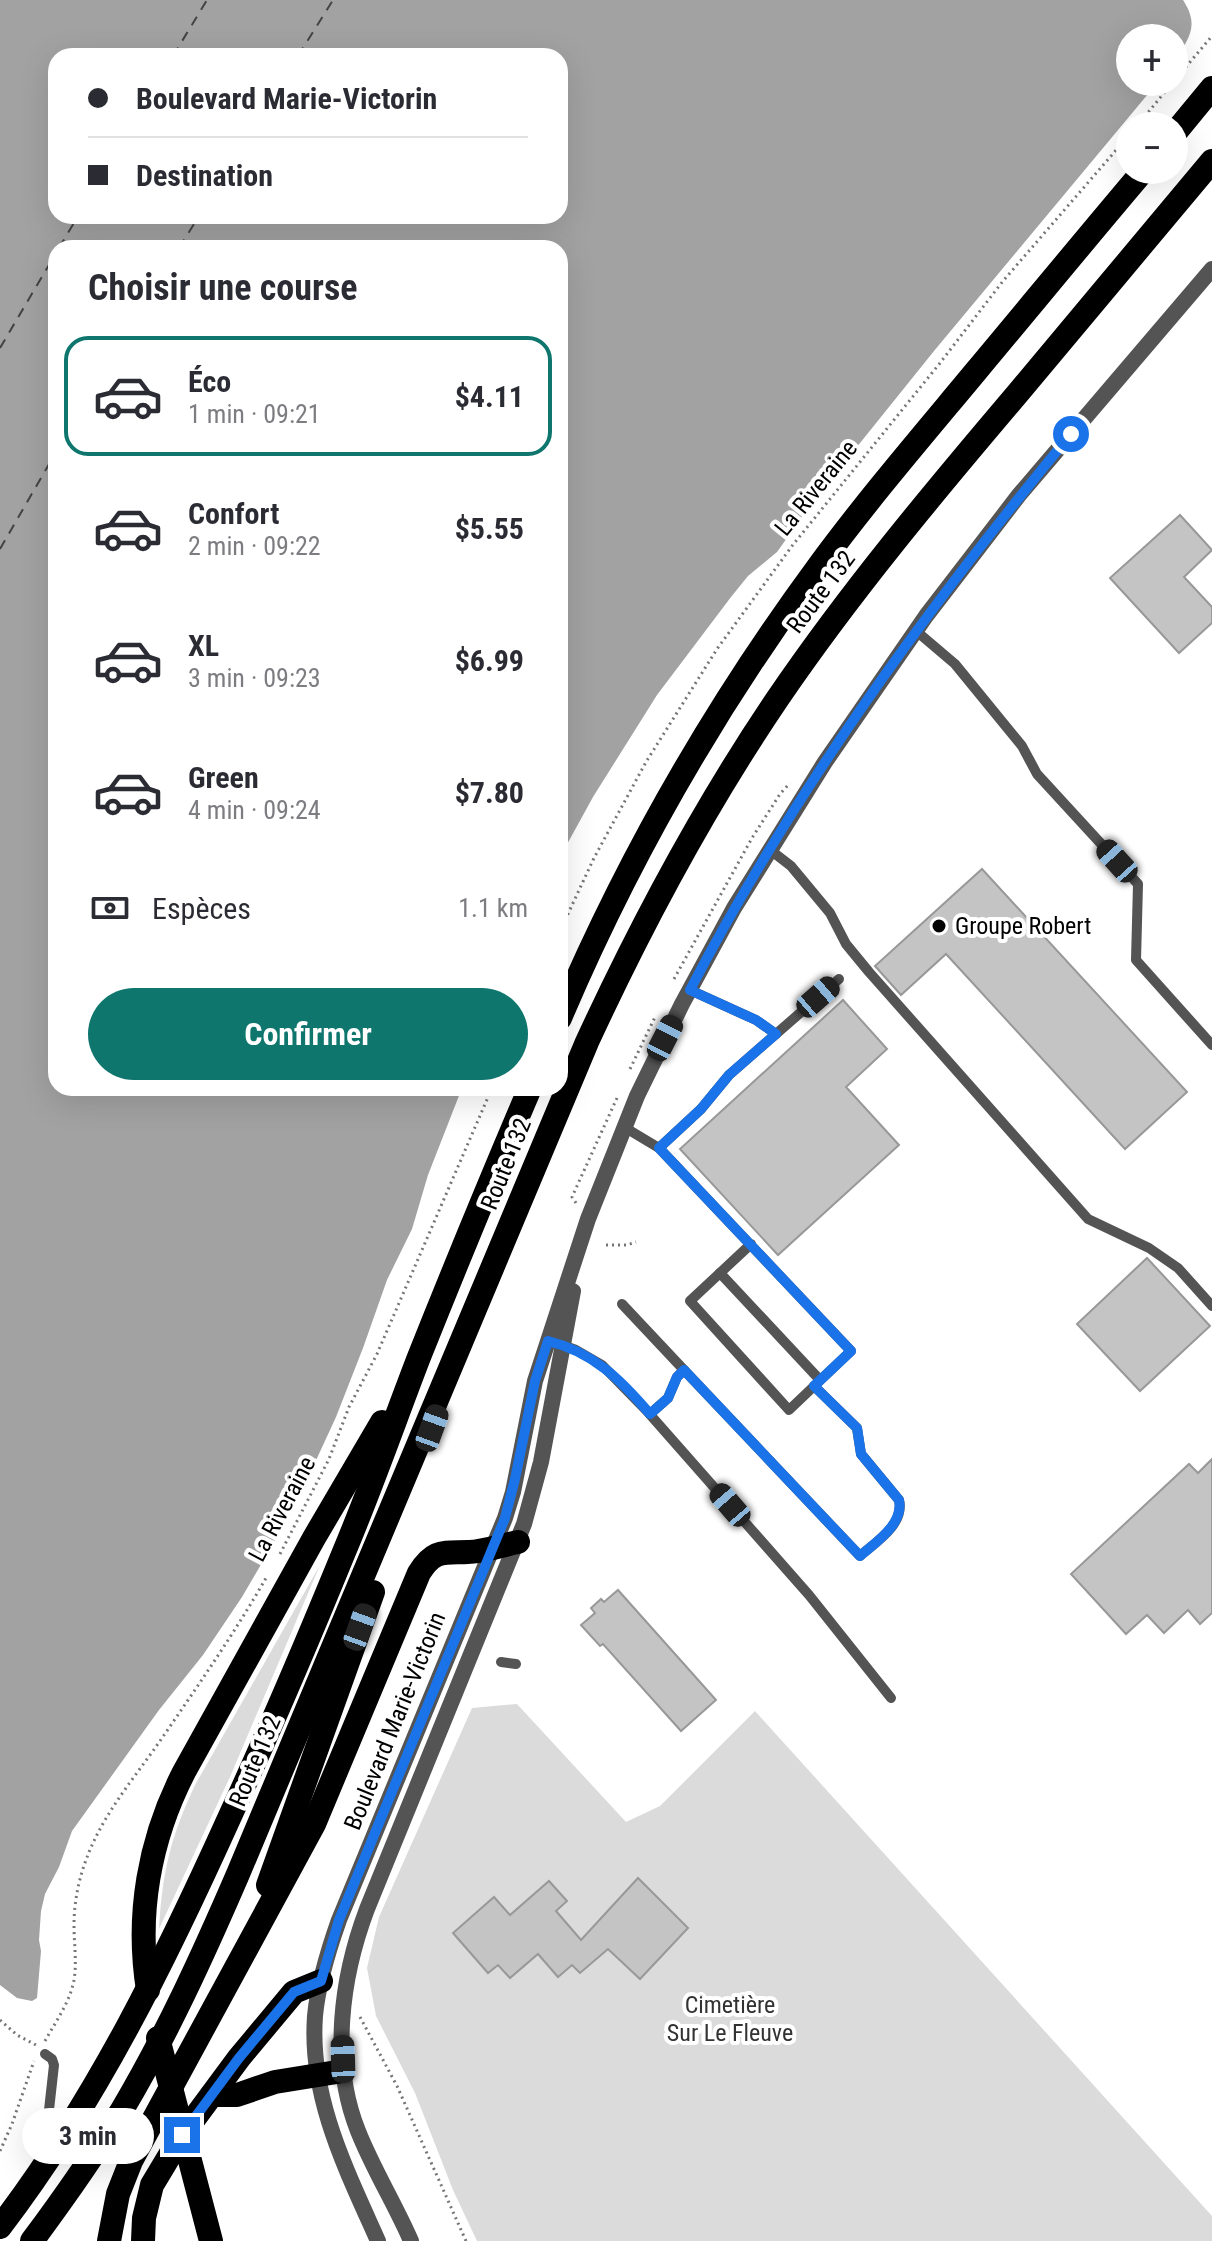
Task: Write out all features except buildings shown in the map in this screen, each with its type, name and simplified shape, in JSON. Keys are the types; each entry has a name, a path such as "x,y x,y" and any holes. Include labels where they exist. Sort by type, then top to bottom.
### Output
{"highway":[{"path":"1188,117 1212,88"},
{"name":"Route 132","path":"568,1087 608,997 682,853 753,737 822,637 888,550 1212,161"},
{"name":"Route 132","path":"568,1000 609,908 643,844 708,731 765,642 871,499 1132,184"},
{"name":"Route 132","path":"0,2227 62,2140 122,2041 211,1859 345,1551 419,1358 527,1096"},
{"name":"Route 132","path":"32,2241 69,2191 122,2109 190,1982 564,1096"},
{"path":"245,1952 292,1813 474,1314"},
{"path":"211,2241 153,2016 144,1965 145,1898 153,1852 176,1787 314,1538 419,1358"},
{"path":"109,2241 118,2194 131,2161 314,1824 419,1573 428,1561 446,1551 482,1556 521,1533"},
{"path":"143,2241 144,2218 152,2185 175,2145 239,2058 294,1992 321,1981"},
{"path":"212,2095 237,2095 275,2082 343,2071"}],"street":[{"name":"Boulevard Marie-Victorin","path":"411,2241 356,2128 343,2071 343,2002 353,1948 521,1533 540,1470 555,1343 588,1219 624,1127 690,990 734,908 825,762 915,630 1019,495 1212,269"},
{"name":"Boulevard Marie-Victorin","path":"378,2241 329,2126 317,2075 314,2031 321,1981 339,1920 457,1636 482,1556 505,1518 535,1381 555,1343"}],"lane":[{"path":"915,630 955,664 1022,746 1037,774 1138,884 1136,960 1212,1045"},
{"path":"769,849 791,866 830,913 846,944 869,972 1088,1219 1149,1248 1178,1268 1212,1306"},
{"path":"659,1148 701,1109 729,1075 839,979"},
{"path":"690,990 756,1020 776,1034"},
{"path":"624,1127 659,1148 751,1244 851,1351 789,1410 690,1301 751,1244"},
{"path":"622,1304 860,1556 895,1522 901,1508 899,1500 861,1454 857,1428 720,1273"},
{"path":"555,1343 589,1356 602,1365 650,1414 809,1595 891,1698"},
{"path":"650,1414 668,1398 677,1377 684,1370"},
{"path":"505,1518 521,1533"},
{"path":"457,1636 476,1645"},
{"path":"501,1662 516,1664"},
{"path":"444,1666 464,1676"},
{"path":"45,2054 54,2061 49,2125 62,2140"}],"path":[{"path":"1188,65 1212,36"},
{"path":"1149,112 1162,96"},
{"name":"La Riveraine","path":"568,914 646,762 700,673 749,603 1003,281 1116,150"},
{"name":"La Riveraine","path":"274,1564 329,1459 349,1407 377,1354 489,1096"},
{"path":"606,1245 636,1242"},
{"name":"La Riveraine","path":"74,1927 82,1873 103,1824 219,1656 269,1573"},
{"path":"359,2014 405,2105 466,2241"},
{"path":"0,2020 17,2035 36,2045"}],"green space":[{"path":"320,1565 230,1777 159,1929 169,1855 187,1803"},
{"name":"Cimetière Sur Le Fleuve","path":"517,1704 626,1822 660,1806 755,1711 1212,2216 1212,2241 477,2241 453,2190 415,2093 376,2016 367,1968 379,1917 472,1708"}],"shaded area":[{"path":"0,0 1183,0 1191,17 1188,39 1188,24 1116,24 1116,96 1146,96 1133,112 1116,112 1116,132 934,351 815,499 777,552 748,576 731,597 657,695 568,842 568,240 48,240 48,1096 459,1096 428,1175 412,1229 387,1280 336,1417 294,1508 242,1597 203,1655 159,1710 72,1831 45,1894 41,1911 37,1998 32,2001 17,1998 0,1985"}],"ferry route":[{"path":"178,48 207,0"},
{"path":"303,48 333,0"},
{"path":"64,240 73,224"},
{"path":"184,240 194,224"},
{"path":"0,348 48,267"},
{"path":"0,549 48,466"}],"place":[{"name":"Groupe Robert","path":"939,926"}],"route":[{"path":"182,2135 239,2058 294,1992 321,1981 339,1920 505,1518 535,1381 548,1341 576,1350 602,1365 650,1414 668,1398 677,1377 684,1370 860,1556 899,1516 899,1500 861,1454 857,1428 814,1386 851,1351 659,1148 701,1109 729,1075 776,1034 756,1020 690,990 734,908 825,762 906,643 1002,516 1071,434"}]}
